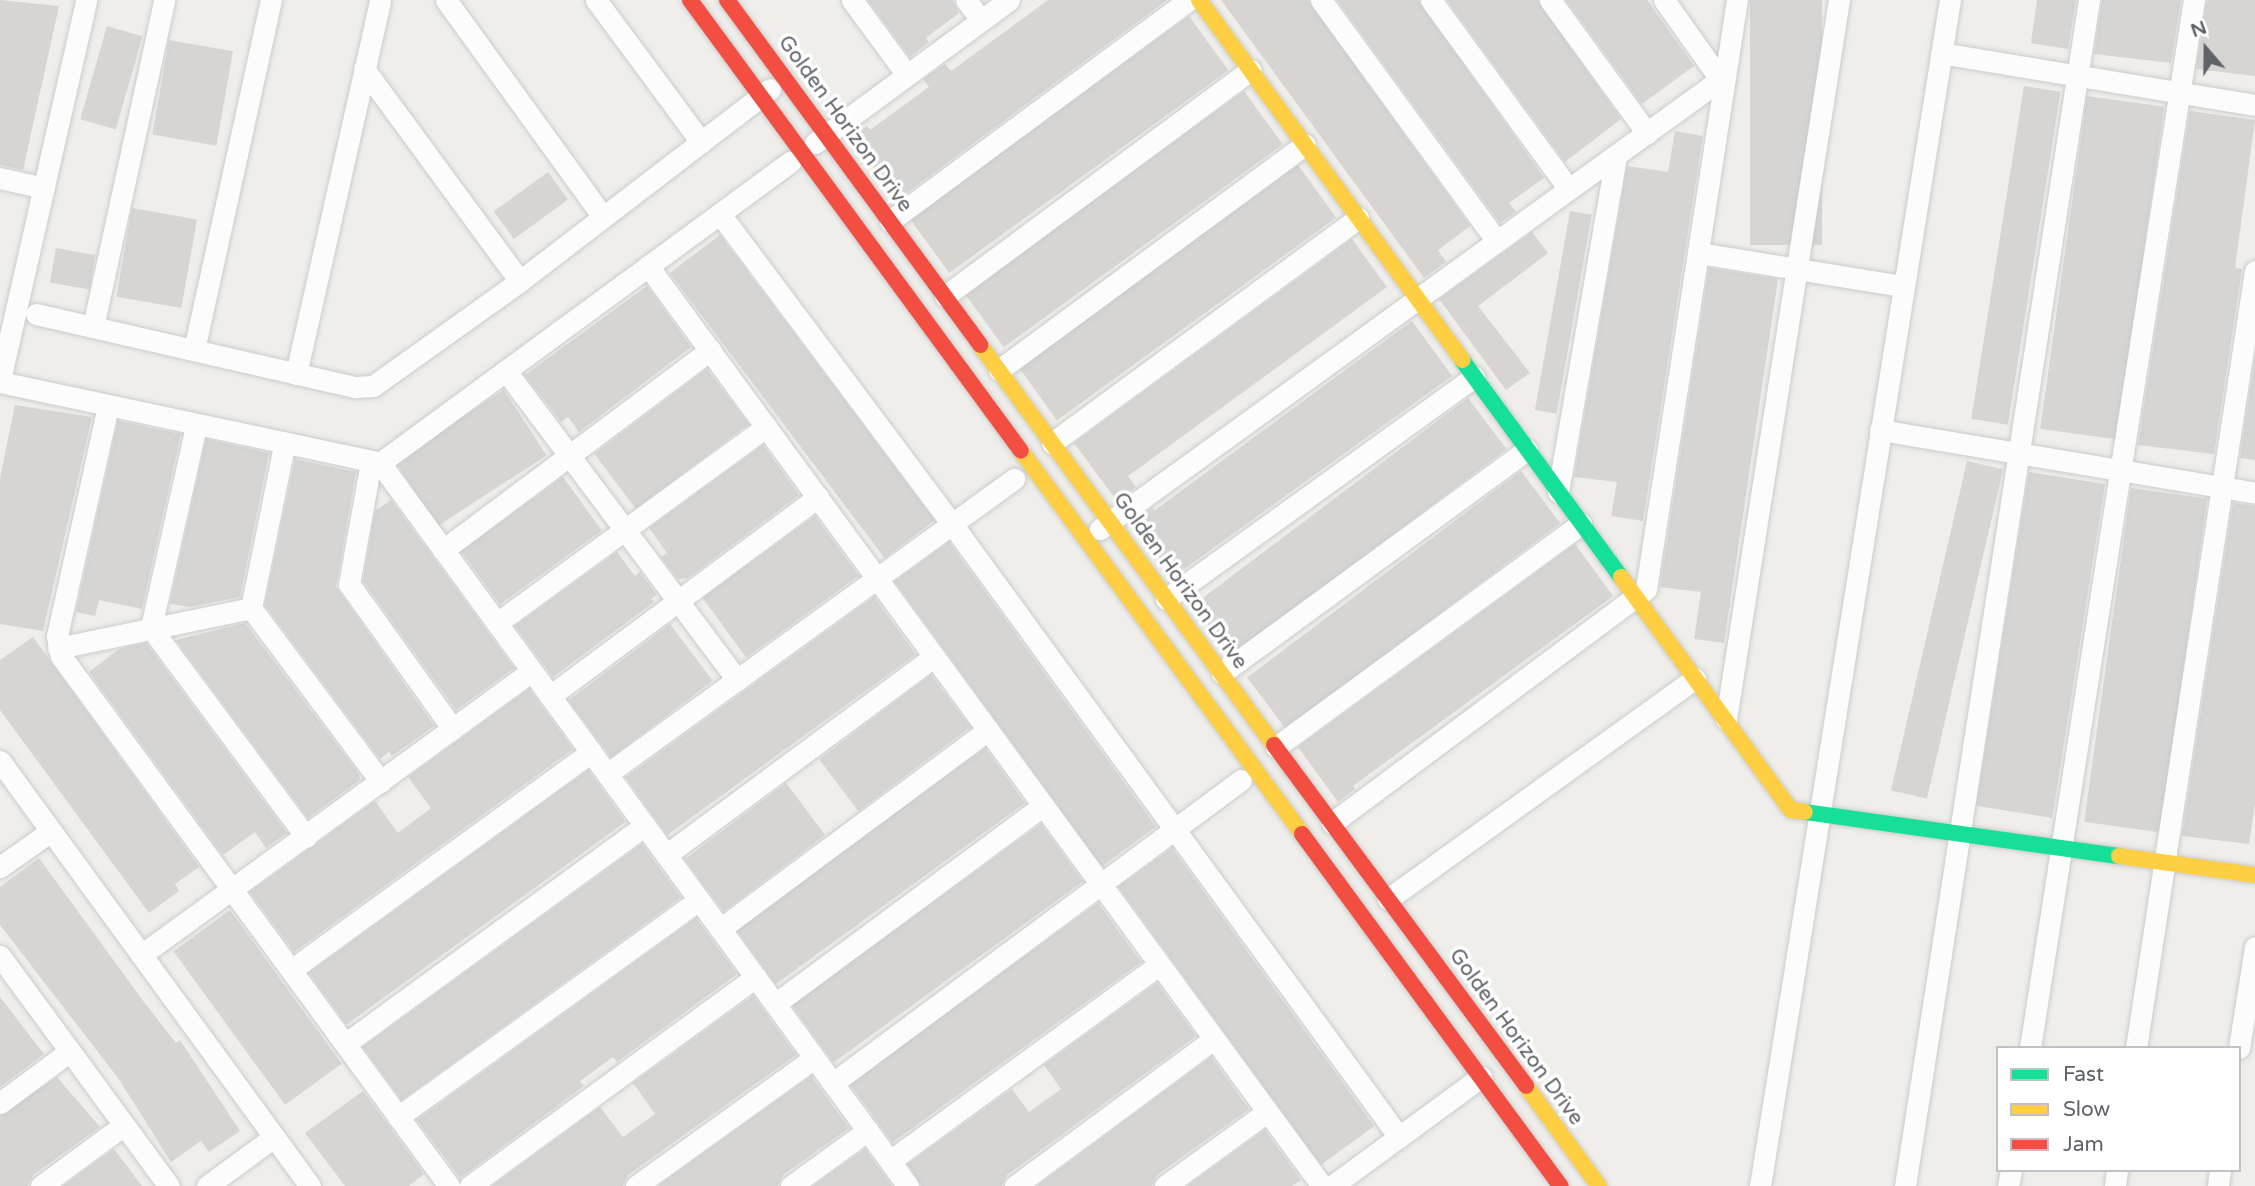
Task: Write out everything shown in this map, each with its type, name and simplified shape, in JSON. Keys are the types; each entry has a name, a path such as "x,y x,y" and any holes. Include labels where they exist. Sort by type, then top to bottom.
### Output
{"street":[{"path":"86,0 0,381 284,446 375,463 497,623 908,1186"},
{"path":"93,327 164,0"},
{"path":"194,350 271,0"},
{"path":"296,374 380,0"},
{"path":"446,0 603,217"},
{"path":"596,0 701,142"},
{"path":"690,0 761,96 796,157 1087,538 1561,1186"},
{"name":"Golden Horizon Drive","path":"727,0 1599,1186"},
{"path":"852,0 907,75"},
{"path":"966,0 981,20"},
{"path":"453,729 349,584 375,463 506,371 1009,0"},
{"path":"890,221 1189,0"},
{"path":"1199,0 1791,810 2255,875"},
{"path":"1321,0 1497,241"},
{"path":"1431,0 1569,189"},
{"path":"1550,0 1647,133"},
{"path":"1664,0 1723,78"},
{"path":"1332,823 1646,589 1737,0"},
{"path":"1726,719 1839,0"},
{"path":"1760,1186 1950,0"},
{"path":"1905,1186 2089,0"},
{"path":"2030,1046 2194,0"},
{"path":"1941,53 2255,105"},
{"path":"364,69 520,281"},
{"path":"944,296 1250,70"},
{"path":"36,314 356,387 373,386 520,281 785,77"},
{"path":"1087,538 1723,78"},
{"path":"999,370 1304,144"},
{"path":"1558,492 1616,155"},
{"path":"0,178 44,188"},
{"path":"720,214 953,524 1173,830 1399,1137"},
{"path":"1052,443 1357,218"},
{"path":"1699,253 1903,286"},
{"path":"648,266 1322,1186"},
{"path":"2136,1046 2255,271"},
{"path":"443,550 710,351"},
{"path":"506,371 737,680"},
{"path":"1166,599 1474,377"},
{"path":"108,406 58,648 449,1186"},
{"path":"196,426 151,628 306,837"},
{"path":"497,623 766,427"},
{"path":"1880,430 2255,493"},
{"path":"284,446 251,608 381,782"},
{"path":"1222,673 1527,450"},
{"path":"607,774 1014,479"},
{"path":"550,696 818,497"},
{"path":"1276,747 1581,524"},
{"path":"58,648 251,608"},
{"path":"666,855 934,657"},
{"path":"142,956 532,671"},
{"path":"1388,899 1695,678"},
{"path":"720,929 988,730"},
{"path":"291,970 591,752"},
{"path":"0,761 310,1186"},
{"path":"832,1083 1241,780"},
{"path":"775,1004 1043,806"},
{"path":"345,1044 645,825"},
{"path":"0,867 51,831"},
{"path":"398,1117 699,900"},
{"path":"2239,1046 2255,947"},
{"path":"0,956 8,985 70,1051 169,1186"},
{"path":"890,1161 1159,965"},
{"path":"470,1186 756,977"},
{"path":"1015,1186 1214,1039"},
{"path":"0,1103 70,1051"},
{"path":"636,1186 814,1058"},
{"path":"1332,1186 1481,1077"},
{"path":"1165,1186 1267,1112"},
{"path":"41,1186 124,1125"},
{"path":"791,1186 867,1130"},
{"path":"207,1186 274,1137"}],"building":[{"path":"0,0 59,6 23,170 0,165"},
{"path":"868,0 953,0 959,13 926,38 929,42 910,57"},
{"path":"1048,0 1167,0 897,200 851,137 867,126 870,130 929,87 923,79 945,64 951,71"},
{"path":"1221,0 1308,0 1470,226 1438,250 1446,262 1424,278"},
{"path":"1337,0 1418,0 1544,178 1509,203 1516,212 1500,223"},
{"path":"1447,0 1537,0 1621,119 1565,162"},
{"path":"1566,0 1647,0 1694,66 1642,104"},
{"path":"1750,0 1822,0 1822,245 1750,245"},
{"path":"2037,0 2076,0 2068,49 2031,43"},
{"path":"2102,0 2181,0 2171,63 2094,54"},
{"path":"2207,0 2255,0 2255,76 2196,69"},
{"path":"1189,16 1228,70 949,273 910,219"},
{"path":"107,26 143,36 116,129 80,119"},
{"path":"169,40 233,51 216,146 152,135"},
{"path":"2024,86 2061,92 2008,425 1971,419"},
{"path":"1244,91 1283,144 1004,347 965,294"},
{"path":"2087,96 2164,107 2117,440 2040,429"},
{"path":"2190,111 2255,120 2235,268 2242,269 2214,454 2138,445"},
{"path":"1675,131 1703,136 1643,521 1611,516 1617,482 1574,477 1627,166 1668,172"},
{"path":"1298,165 1336,218 1057,420 1019,368"},
{"path":"548,172 568,200 514,239 494,211"},
{"path":"132,208 197,219 181,308 116,297"},
{"path":"1570,211 1592,215 1557,414 1535,410"},
{"path":"1532,232 1548,253 1478,306 1530,373 1506,390 1439,299"},
{"path":"720,235 935,520 885,558 670,273"},
{"path":"1352,239 1387,287 1128,476 1136,487 1117,501 1074,443"},
{"path":"56,248 95,255 89,289 50,282"},
{"path":"1709,268 1778,279 1724,643 1694,639 1701,592 1660,587"},
{"path":"647,286 691,347 579,432 568,417 561,422 525,375"},
{"path":"1412,321 1452,376 1173,577 1132,522 1152,508 1154,511"},
{"path":"2255,358 2255,460 2240,458"},
{"path":"707,369 749,424 636,509 594,454"},
{"path":"504,390 546,455 437,526 395,461"},
{"path":"1468,398 1507,449 1232,656 1193,605"},
{"path":"15,405 92,417 43,631 0,624 0,478"},
{"path":"118,421 181,434 142,609 99,600 95,616 76,612"},
{"path":"206,439 269,453 240,597 190,607 170,604"},
{"path":"763,445 799,495 688,578 678,579 661,557 667,553 649,528"},
{"path":"295,459 356,472 336,587 434,726 392,756 389,752 380,759 265,605"},
{"path":"1967,461 2003,469 1927,799 1891,790"},
{"path":"1521,471 1560,523 1286,729 1247,677"},
{"path":"2029,472 2105,484 2052,818 1976,806"},
{"path":"563,477 602,530 500,604 461,551"},
{"path":"2131,488 2207,499 2160,832 2084,822"},
{"path":"391,500 514,668 456,710 363,581 375,511"},
{"path":"2233,503 2255,506 2255,804 2249,844 2182,836"},
{"path":"815,516 858,576 746,658 703,598"},
{"path":"949,542 1156,827 1102,866 895,581"},
{"path":"1575,544 1613,596 1353,786 1355,789 1338,802 1298,747"},
{"path":"617,552 635,576 640,572 657,595 651,599 654,602 553,677 515,626"},
{"path":"874,597 916,654 667,835 626,777"},
{"path":"245,623 359,774 360,780 308,818 176,640"},
{"path":"670,624 713,681 611,757 569,700"},
{"path":"33,637 199,867 175,884 179,891 149,913 0,710 0,660"},
{"path":"146,643 287,833 266,848 255,832 223,855 89,672 119,649"},
{"path":"931,675 970,727 858,811 819,759"},
{"path":"529,689 573,749 294,952 250,892 375,801 398,833 431,808 408,777"},
{"path":"985,748 1025,803 776,984 736,929"},
{"path":"588,770 626,822 347,1025 309,973"},
{"path":"786,783 825,835 724,911 685,859"},
{"path":"1041,824 1083,881 834,1062 792,1005"},
{"path":"642,844 681,897 402,1100 363,1047"},
{"path":"1172,848 1374,1126 1321,1165 1119,887"},
{"path":"39,858 144,1002 176,1043 180,1040 240,1131 209,1152 201,1141 171,1162 118,1078 0,925 0,887"},
{"path":"1098,903 1141,962 893,1143 850,1083"},
{"path":"230,910 342,1064 285,1105 173,951"},
{"path":"696,918 737,974 617,1062 613,1057 580,1081 584,1086 460,1178 417,1120"},
{"path":"1157,983 1196,1036 1007,1175 1002,1186 921,1186 908,1164 1012,1089 1029,1112 1061,1089 1044,1065"},
{"path":"753,996 796,1055 628,1175 623,1186 492,1186 600,1107 623,1137 655,1114 633,1083"},
{"path":"0,997 44,1054 0,1087"},
{"path":"1211,1057 1249,1109 1157,1175 1152,1186 1037,1186"},
{"path":"811,1076 849,1128 783,1175 778,1186 658,1186"},
{"path":"57,1077 100,1127 33,1175 28,1186 0,1186 0,1116"},
{"path":"363,1091 424,1174 409,1186 345,1186 305,1133"},
{"path":"1265,1130 1301,1180 1292,1186 1187,1186"},
{"path":"114,1149 142,1186 63,1186"},
{"path":"865,1149 892,1186 813,1186"}],"traffic: fast":[{"path":"1462,360 1621,577"},
{"path":"1805,812 2119,856"}],"traffic: slow":[{"path":"1199,0 1462,360"},
{"path":"980,345 1274,745"},
{"path":"1021,451 1302,834"},
{"path":"1621,577 1791,810 1805,812"},
{"path":"2119,856 2255,875"},
{"path":"1526,1086 1599,1186"}],"traffic: jam":[{"path":"690,0 1021,451"},
{"path":"727,0 980,345"},
{"path":"1274,745 1526,1086"},
{"path":"1302,834 1561,1186"}]}
